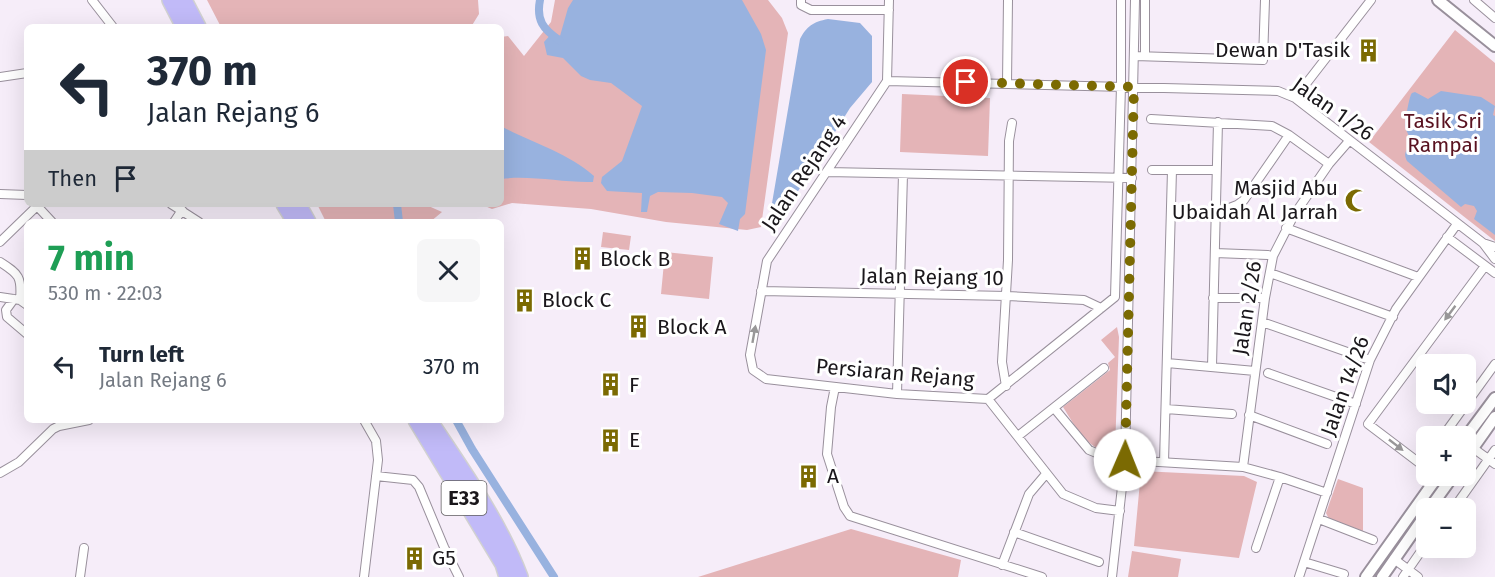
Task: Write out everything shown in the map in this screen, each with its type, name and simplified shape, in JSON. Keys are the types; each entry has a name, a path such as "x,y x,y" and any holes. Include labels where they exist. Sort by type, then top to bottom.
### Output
{"highway":[{"path":"170,0 182,24"},
{"path":"184,0 196,24"},
{"name":"E33","path":"418,423 503,564 507,577"},
{"name":"E33","path":"431,423 485,506 513,557 520,577"}],"main road":[{"path":"1442,1 1495,46"},
{"path":"1474,426 1495,398"},
{"path":"1476,444 1495,417"},
{"path":"1366,577 1431,486"},
{"path":"1382,577 1416,529"}],"street":[{"path":"92,0 111,24"},
{"path":"801,0 801,5 811,9 889,10"},
{"path":"887,81 889,0"},
{"path":"1007,83 1008,0"},
{"name":"Persiaran Rejang","path":"753,370 766,379 897,394 988,399 1114,297 1121,86 1121,0"},
{"path":"1112,577 1125,460 1135,0"},
{"path":"1145,0 1145,56"},
{"path":"1135,56 1263,60 1265,0"},
{"path":"1294,98 1371,0"},
{"path":"1474,0 1495,18"},
{"path":"0,77 24,73"},
{"name":"Jalan 1/26","path":"887,81 1278,91 1294,98 1483,243 1495,259"},
{"name":"Jalan Rejang 4","path":"753,370 750,355 769,256 887,81"},
{"path":"1151,119 1272,126 1289,135 1329,164"},
{"path":"1212,367 1218,122"},
{"path":"1006,386 1002,362 1007,296 1009,141 1012,123"},
{"path":"1214,214 1244,200 1289,135"},
{"name":"Jalan 2/26","path":"1243,467 1265,298 1273,256 1286,228 1329,164 1349,141"},
{"path":"1152,170 1216,170"},
{"path":"1164,462 1172,170"},
{"path":"827,172 1132,178"},
{"path":"897,394 903,174"},
{"path":"0,194 24,195"},
{"path":"176,207 195,219"},
{"path":"0,242 35,208 39,208 49,219"},
{"path":"176,219 182,210"},
{"name":"Jalan 14/26","path":"1299,577 1370,360 1418,277 1457,224"},
{"path":"1286,228 1418,277"},
{"path":"1447,237 1495,273"},
{"name":"Jalan 1/26","path":"1483,243 1495,247"},
{"path":"1215,253 1268,255"},
{"path":"0,262 19,276 22,283 17,299 6,310 7,317 24,331"},
{"path":"1416,459 1368,424 1485,266"},
{"path":"1270,273 1393,317"},
{"path":"763,279 773,291"},
{"path":"761,293 773,291"},
{"name":"Jalan Rejang 10","path":"773,291 1007,296 1084,300 1101,308"},
{"path":"0,297 17,299 24,303"},
{"path":"1214,298 1265,298"},
{"path":"1262,322 1370,360"},
{"path":"1167,363 1255,371"},
{"path":"1450,426 1495,364"},
{"path":"1018,436 1104,368"},
{"path":"1268,373 1356,404"},
{"path":"835,387 827,454 844,507 850,516 1042,577"},
{"path":"988,399 1064,495 1096,508 1120,511"},
{"path":"1054,408 1089,450 1106,457 1243,467 1327,493"},
{"path":"1166,409 1232,414"},
{"path":"1249,415 1327,444"},
{"path":"0,473 18,462 60,423"},
{"path":"364,577 378,450 366,423"},
{"path":"1476,450 1492,462"},
{"path":"1462,498 1492,462 1495,450"},
{"path":"1002,565 1029,494 1046,474"},
{"path":"376,476 413,480 419,487 459,577"},
{"path":"1256,548 1280,477"},
{"path":"1319,519 1373,540"},
{"path":"1014,532 1099,562"},
{"path":"80,577 84,548"},
{"path":"1403,577 1416,558"},
{"path":"1395,559 1418,577"},
{"path":"1304,562 1344,574"}],"green space":[{"path":"207,0 478,0 479,14 473,24 219,24"},
{"path":"555,0 768,0 782,18 788,33 761,227 747,230 666,222 591,209 512,203 504,205 504,37 508,36 524,56 551,22"},
{"name":"Tasik Sri Rampai","path":"1455,30 1495,63 1495,241 1369,142"},
{"path":"902,94 990,98 988,156 900,152"},
{"path":"318,207 431,207 442,212 434,219 324,219"},
{"path":"603,232 631,236 629,250 601,247"},
{"path":"665,252 713,257 709,299 661,294"},
{"path":"1117,327 1119,337 1115,449 1107,453 1086,440 1063,407 1110,370 1108,363 1115,357 1101,340"},
{"path":"1141,471 1244,476 1257,482 1239,558 1134,546"},
{"path":"1338,479 1363,488 1363,531 1329,519 1326,513"},
{"path":"851,529 961,560 958,577 698,577"},
{"path":"1132,551 1181,559 1178,577 1128,577"}],"water":[{"path":"573,0 742,0 761,34 766,50 745,214 740,219 738,231 719,224 728,203 722,197 658,192 650,196 647,212 641,212 642,193 607,191 601,183 602,177 622,161 642,106 611,83 590,80 581,76 563,58 547,55 544,42 553,32 560,36 568,8"},
{"path":"828,19 860,23 872,36 872,82 850,108 785,212 771,209 800,39 811,25"},
{"path":"1441,91 1481,97 1495,106 1493,115 1495,116 1495,235 1474,219 1477,211 1474,206 1465,204 1461,207 1407,161 1405,156 1411,144 1405,126 1412,93 1415,92 1428,99"},
{"path":"504,128 572,160 594,176 593,182 504,179"}],"waterway":[{"path":"540,0 540,19 549,32 559,40"},
{"path":"397,207 399,219"},
{"path":"458,423 554,577"}],"place":[{"name":"Dewan D'Tasik","path":"1368,50"},
{"name":"Masjid Abu Ubaidah Al Jarrah","path":"1356,200"},
{"name":"Block B","path":"582,259"},
{"name":"Block C","path":"524,300"},
{"name":"Block A","path":"639,327"},
{"name":"F","path":"611,385"},
{"name":"E","path":"611,440"},
{"name":"A","path":"809,476"},
{"name":"G5","path":"414,558"}],"route":[{"path":"966,82 1134,87 1125,460"}]}
